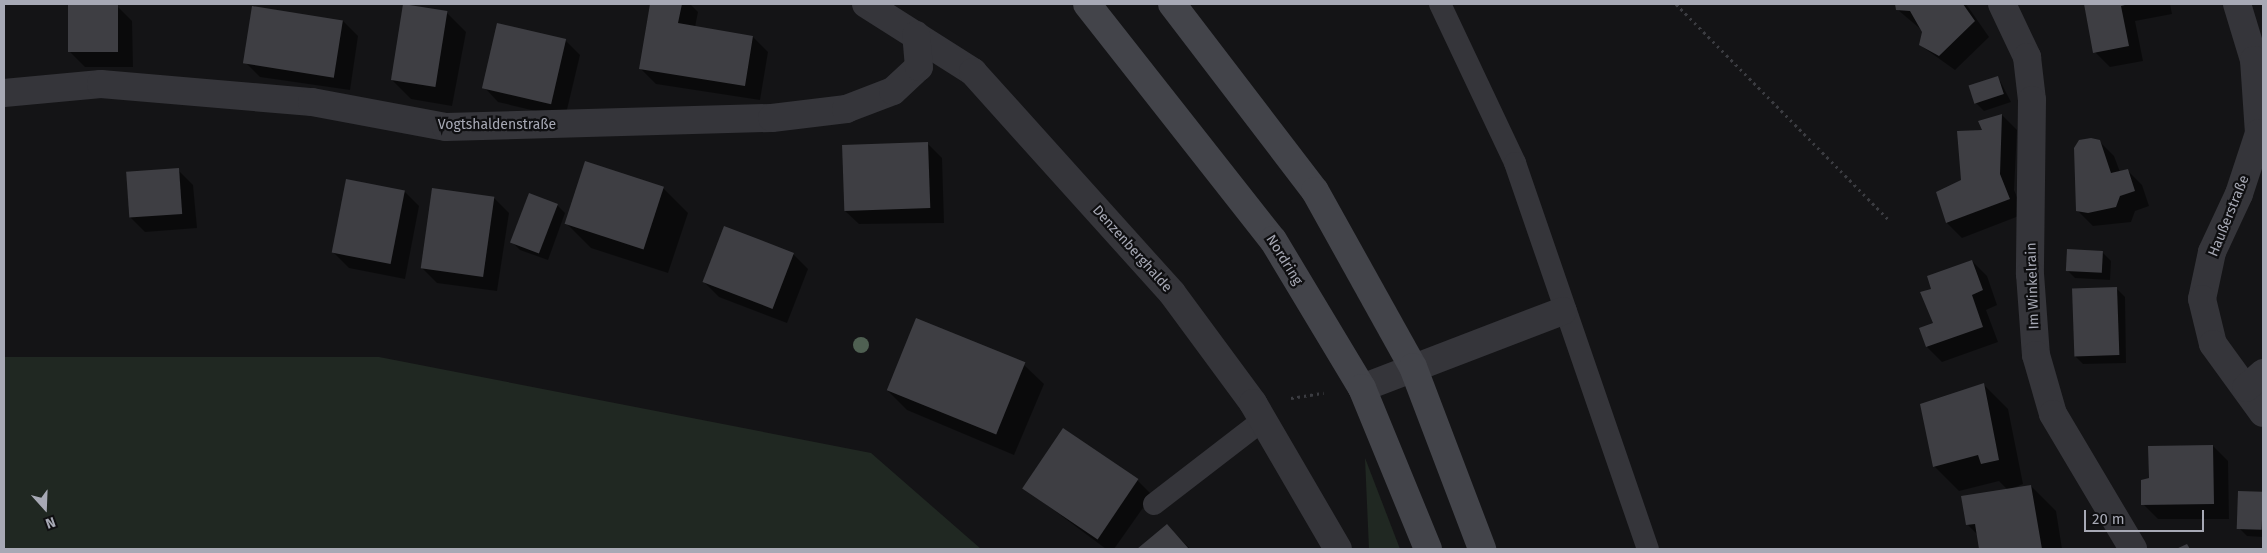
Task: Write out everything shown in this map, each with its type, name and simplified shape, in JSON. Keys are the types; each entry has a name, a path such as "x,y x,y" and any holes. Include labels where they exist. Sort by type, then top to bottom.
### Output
{"street":[{"name":"Denzenberghalde","path":"866,4 973,72 1172,293 1258,411 1338,549"},
{"name":"Nordring","path":"1087,4 1273,240 1362,388 1428,549"},
{"path":"1172,4 1315,191 1413,367 1482,549"},
{"name":"Im Winkelrain","path":"2002,4 2028,57 2032,100 2030,274 2036,355 2053,414 2133,549"},
{"name":"Haußerstraße","path":"2237,4 2254,60 2259,133 2239,194 2212,252 2202,300 2213,344 2254,380 2263,413"},
{"name":"Vogtshaldenstraße","path":"4,93 101,84 312,102 446,127 772,118 846,109 893,92 919,67 916,35"},
{"path":"1362,388 1563,310"}],"lane":[{"path":"1440,4 1515,163 1563,310 1626,475 1648,549"},
{"path":"1154,504 1258,411"}],"path":[{"path":"1676,4 1889,220"},
{"path":"1258,411 1362,388"}],"shaded area":[{"path":"4,357 379,357 871,453 981,549 4,549"},
{"path":"1365,458 1400,549 1369,549"}],"building":[{"path":"403,4 447,11 435,87 391,80"},
{"path":"650,4 682,4 678,23 753,36 745,86 639,69"},
{"path":"1895,4 1963,4 1975,21 1939,56 1919,45 1922,32 1910,11 1896,10"},
{"path":"2084,4 2129,4 2121,6 2129,46 2093,53"},
{"path":"68,5 118,5 118,52 68,52"},
{"path":"252,6 343,20 334,78 243,63"},
{"path":"497,23 566,39 551,104 482,88"},
{"path":"1998,76 2004,94 1974,104 1969,86"},
{"path":"2002,114 2000,174 2010,199 1946,223 1936,192 1961,180 1957,131 1982,130 1978,121"},
{"path":"2091,138 2100,140 2111,173 2128,169 2135,191 2120,196 2116,207 2088,213 2076,211 2074,148 2079,140"},
{"path":"928,142 930,208 844,211 842,145"},
{"path":"585,161 664,187 644,249 565,224"},
{"path":"179,168 182,214 129,218 126,172"},
{"path":"346,179 405,190 391,264 332,253"},
{"path":"432,188 494,197 483,277 421,268"},
{"path":"529,193 558,204 539,254 510,242"},
{"path":"724,226 794,253 773,309 702,282"},
{"path":"2067,249 2103,251 2102,273 2066,271"},
{"path":"1972,260 1983,290 1972,295 1983,327 1926,347 1919,328 1933,323 1920,292 1931,289 1927,276"},
{"path":"2117,287 2119,355 2074,357 2072,289"},
{"path":"916,318 1025,362 996,435 887,390"},
{"path":"1984,383 1999,460 1981,464 1978,455 1933,467 1920,404"},
{"path":"1063,428 1138,479 1098,539 1022,489"},
{"path":"2213,445 2214,504 2141,505 2141,480 2149,478 2148,446"},
{"path":"2031,485 2042,549 1979,549 1975,524 1966,525 1961,496"},
{"path":"2238,491 2263,492 2262,530 2237,529"},
{"path":"1167,524 1189,549 1137,549"},
{"path":"2187,544 2190,549 2176,549"}]}
